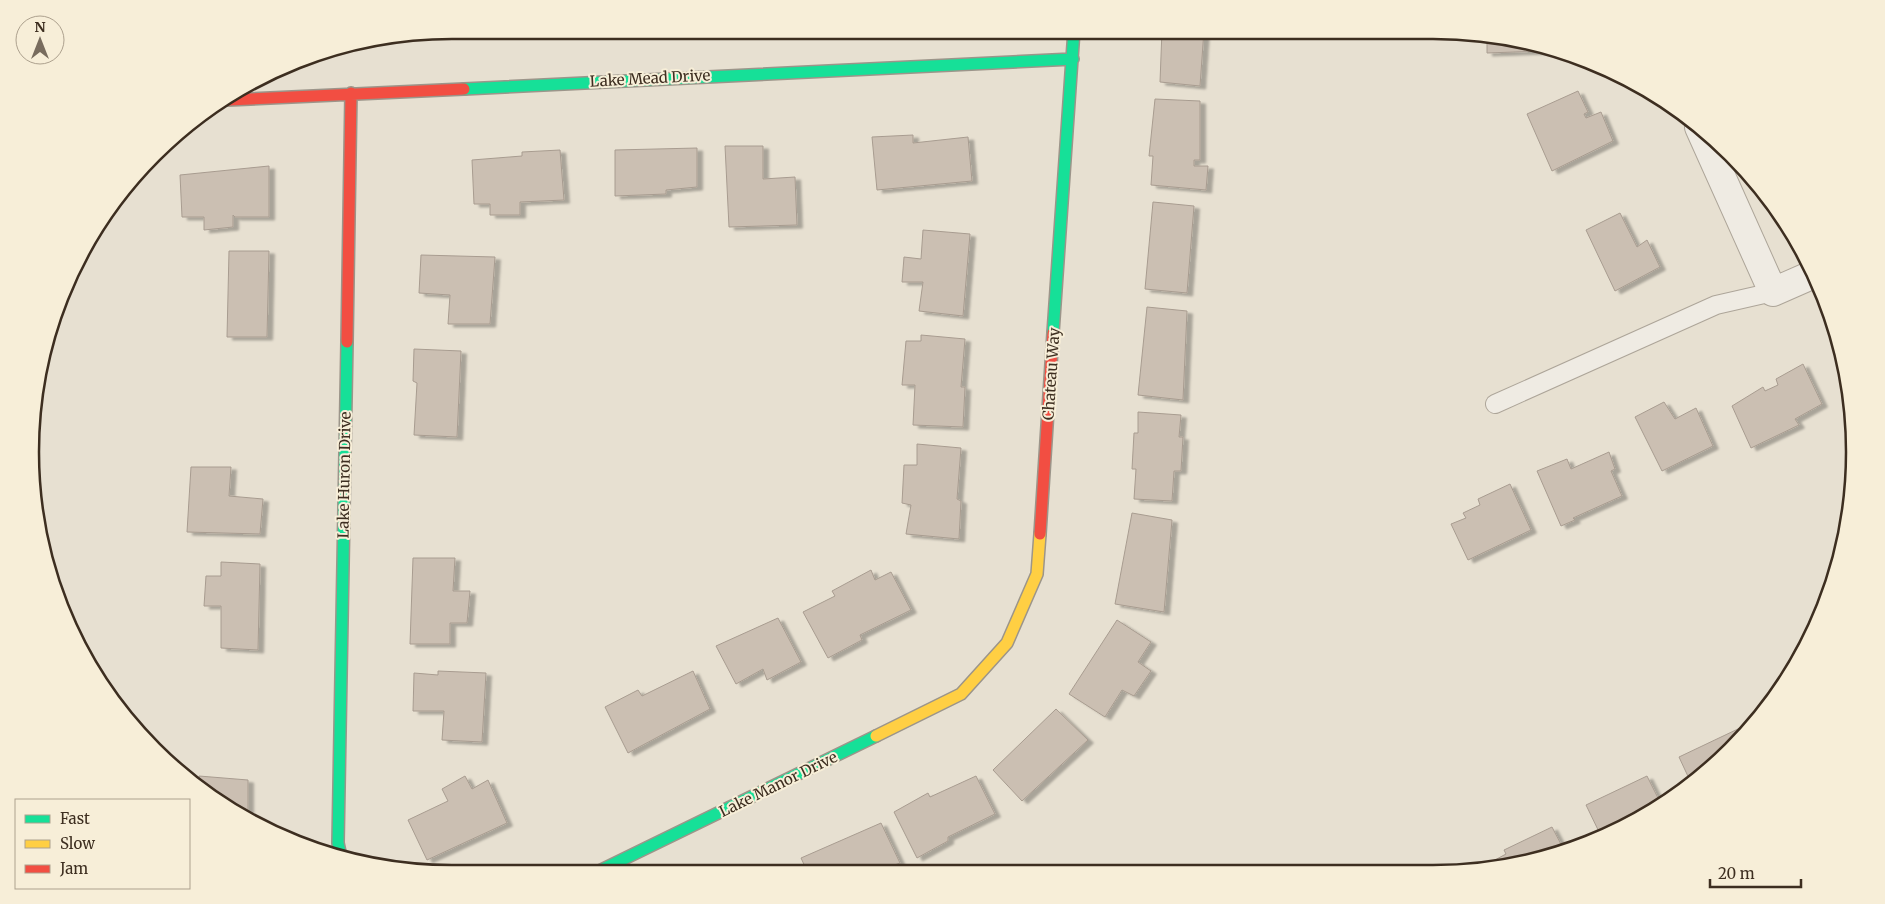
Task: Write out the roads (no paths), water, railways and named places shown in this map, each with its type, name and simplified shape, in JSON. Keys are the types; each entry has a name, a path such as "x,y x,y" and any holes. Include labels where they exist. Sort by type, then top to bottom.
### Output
{"street":[{"name":"Chateau Way","path":"961,694 1007,643 1037,574 1074,39"},
{"name":"Lake Mead Drive","path":"236,99 351,92 1073,59"},
{"name":"Lake Huron Drive","path":"339,849 351,92"},
{"path":"1706,142 1774,292 1807,277"},
{"name":"Lake Manor Drive","path":"613,865 961,694"}],"lane":[{"path":"1495,404 1716,305 1774,292"}]}
